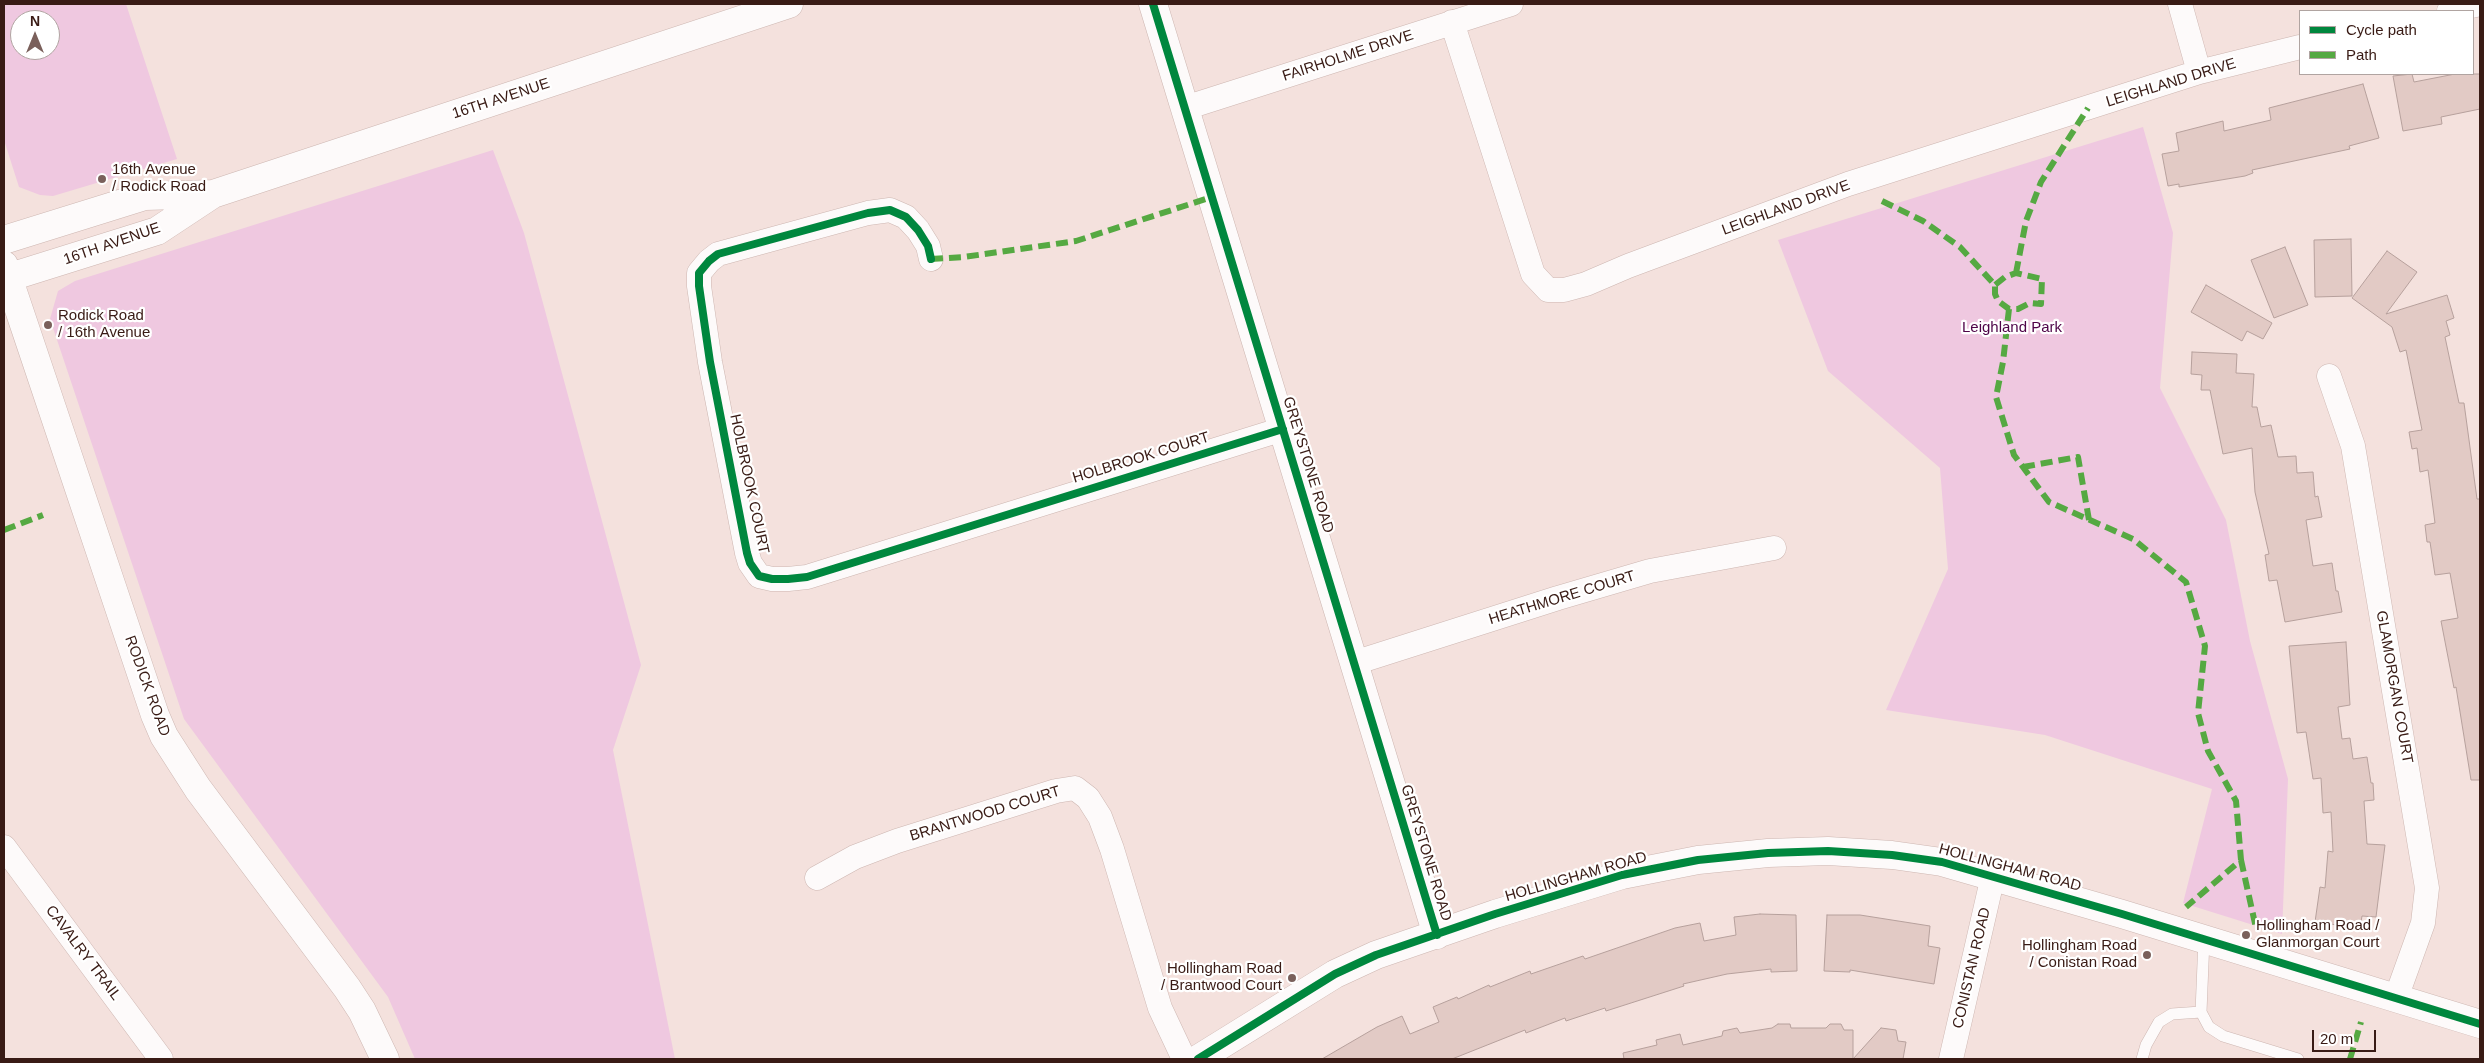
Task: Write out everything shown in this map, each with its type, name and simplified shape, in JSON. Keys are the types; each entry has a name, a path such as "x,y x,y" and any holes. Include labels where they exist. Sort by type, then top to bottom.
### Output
{"street":[{"name":"16TH AVENUE","path":"5,274 157,230 213,194 789,4"},
{"name":"GREYSTONE ROAD","path":"1153,4 1437,935"},
{"name":"FAIRHOLME DRIVE","path":"1185,108 1511,4"},
{"path":"2180,4 2199,72"},
{"path":"2453,10 2480,4"},
{"name":"LEIGHLAND DRIVE","path":"1452,22 1533,274 1548,290 1564,290 1586,284 1628,266 1848,184 2199,72 2299,47"},
{"name":"16TH AVENUE","path":"4,240 145,196 213,194"},
{"name":"HOLBROOK COURT","path":"931,259 928,246 918,230 906,217 890,210 868,213 718,254 699,273 698,286 710,362 747,553 750,562 759,576 788,580 807,577 1283,430"},
{"name":"RODICK ROAD","path":"5,274 164,736 198,789 347,988 362,1011 385,1059"},
{"name":"GLAMORGAN COURT","path":"2330,376 2354,446 2427,888 2423,923 2396,998"},
{"name":"HEATHMORE COURT","path":"1354,662 1650,571 1774,548"},
{"name":"BRANTWOOD COURT","path":"817,878 855,856 897,841 1056,791 1075,788 1088,798 1100,817 1112,849 1160,1008 1184,1059"},
{"name":"CAVALRY TRAIL","path":"4,847 161,1059"},
{"name":"HOLLINGHAM ROAD","path":"1198,1059 1335,974 1376,956 1494,914 1622,875 1698,860 1768,853 1828,850 1892,855 1942,862 2204,939 2480,1024"},
{"name":"CONISTAN ROAD","path":"1951,1059 1993,876"}],"lane":[{"path":"2204,939 2201,1012 2209,1027 2223,1036 2298,1059"},
{"path":"2142,1059 2146,1045 2159,1022 2172,1014 2201,1012"}],"green space":[{"path":"4,4 126,4 177,159 53,196 40,195 19,187 4,140"},
{"name":"Leighland Park","path":"2143,127 2173,233 2160,388 2226,520 2250,641 2288,779 2282,934 2183,903 2212,789 2045,735 1886,710 1948,569 1940,468 1828,371 1778,240"},
{"path":"493,150 524,233 641,665 613,750 675,1059 415,1059 388,997 184,719 50,319 58,291 75,281"}],"building":[{"path":"2480,74 2480,109 2441,117 2442,124 2403,131 2393,76 2412,75 2414,82 2450,75"},
{"path":"2363,84 2379,138 2349,146 2350,149 2252,170 2253,173 2245,176 2179,187 2179,184 2168,186 2162,154 2179,151 2176,133 2223,121 2224,131 2271,120 2269,108"},
{"path":"2351,239 2352,296 2315,297 2314,240"},
{"path":"2285,247 2308,305 2274,318 2251,260"},
{"path":"2387,251 2417,272 2386,314 2447,295 2454,318 2446,321 2450,335 2445,337 2459,403 2464,403 2477,499 2480,499 2480,780 2471,780 2456,687 2454,688 2441,621 2458,618 2450,573 2435,575 2430,542 2427,542 2425,525 2435,523 2428,470 2420,472 2417,448 2412,449 2409,432 2422,430 2406,350 2400,352 2392,327 2352,298"},
{"path":"2206,285 2272,323 2263,339 2247,331 2242,341 2191,312"},
{"path":"2192,352 2237,354 2236,373 2254,374 2252,407 2257,407 2261,427 2271,425 2278,457 2296,456 2297,473 2313,472 2315,497 2318,496 2322,517 2306,520 2313,566 2332,563 2336,591 2338,591 2342,612 2285,622 2277,580 2269,581 2265,555 2269,554 2255,492 2252,448 2223,454 2210,390 2201,390 2202,375 2191,374"},
{"path":"2346,642 2350,705 2338,707 2342,739 2350,738 2353,759 2367,757 2371,783 2373,783 2374,800 2364,801 2367,844 2385,845 2376,917 2362,916 2360,928 2315,922 2320,887 2325,888 2328,851 2333,852 2331,812 2323,813 2321,778 2313,779 2306,732 2297,733 2289,646"},
{"path":"1760,914 1796,915 1797,971 1771,972 1771,969 1727,974 1683,984 1684,986 1606,1011 1605,1008 1566,1021 1565,1018 1526,1033 1525,1030 1452,1059 1322,1059 1377,1027 1402,1016 1410,1034 1439,1022 1433,1007 1530,971 1531,974 1583,956 1585,959 1675,928 1700,923 1704,941 1736,935 1734,917"},
{"path":"1827,915 1860,915 1930,926 1928,946 1940,948 1934,984 1850,970 1850,972 1824,971"},
{"path":"1778,1024 1790,1024 1791,1028 1826,1028 1830,1024 1841,1024 1844,1030 1853,1030 1853,1059 1624,1059 1623,1053 1657,1045 1656,1040 1680,1034 1683,1045 1722,1036 1723,1031 1737,1028 1740,1033 1772,1028"},
{"path":"1881,1028 1896,1030 1898,1041 1906,1042 1903,1059 1853,1059"}],"marked path":[{"path":"2016,273 2026,221 2041,182 2088,108"},
{"path":"931,259 964,257 1076,241 1212,197"},
{"path":"1882,201 1923,221 1960,247 1995,285 1995,294 1998,301 2009,309 2018,309 2030,303 2041,304 2042,279 2016,273 2005,277 1995,285"},
{"path":"2009,309 2003,362 1996,397 2014,455 2049,502 2133,539 2186,582 2205,646 2198,713 2208,751 2236,801 2241,860 2186,907"},
{"path":"2023,467 2078,457 2089,520"},
{"path":"4,530 43,515"},
{"path":"2241,860 2256,928"},
{"path":"2350,1059 2361,1022"}],"cycle path":[{"path":"1153,4 1437,935"},
{"path":"931,259 928,246 918,230 906,217 890,210 868,213 718,254 699,273 699,286 710,362 747,553 750,563 759,576 772,579 807,577 1283,429"},
{"path":"1198,1059 1335,974 1376,955 1495,914 1622,875 1698,860 1768,853 1828,851 1892,855 1942,862 2122,914 2480,1024"}],"place":[{"name":"16th Avenue / Rodick Road","path":"102,179"},
{"name":"Rodick Road / 16th Avenue","path":"48,325"},
{"name":"Hollingham Road / Glanmorgan Court","path":"2246,935"},
{"name":"Hollingham Road / Conistan Road","path":"2147,955"},
{"name":"Hollingham Road / Brantwood Court","path":"1292,978"}]}
